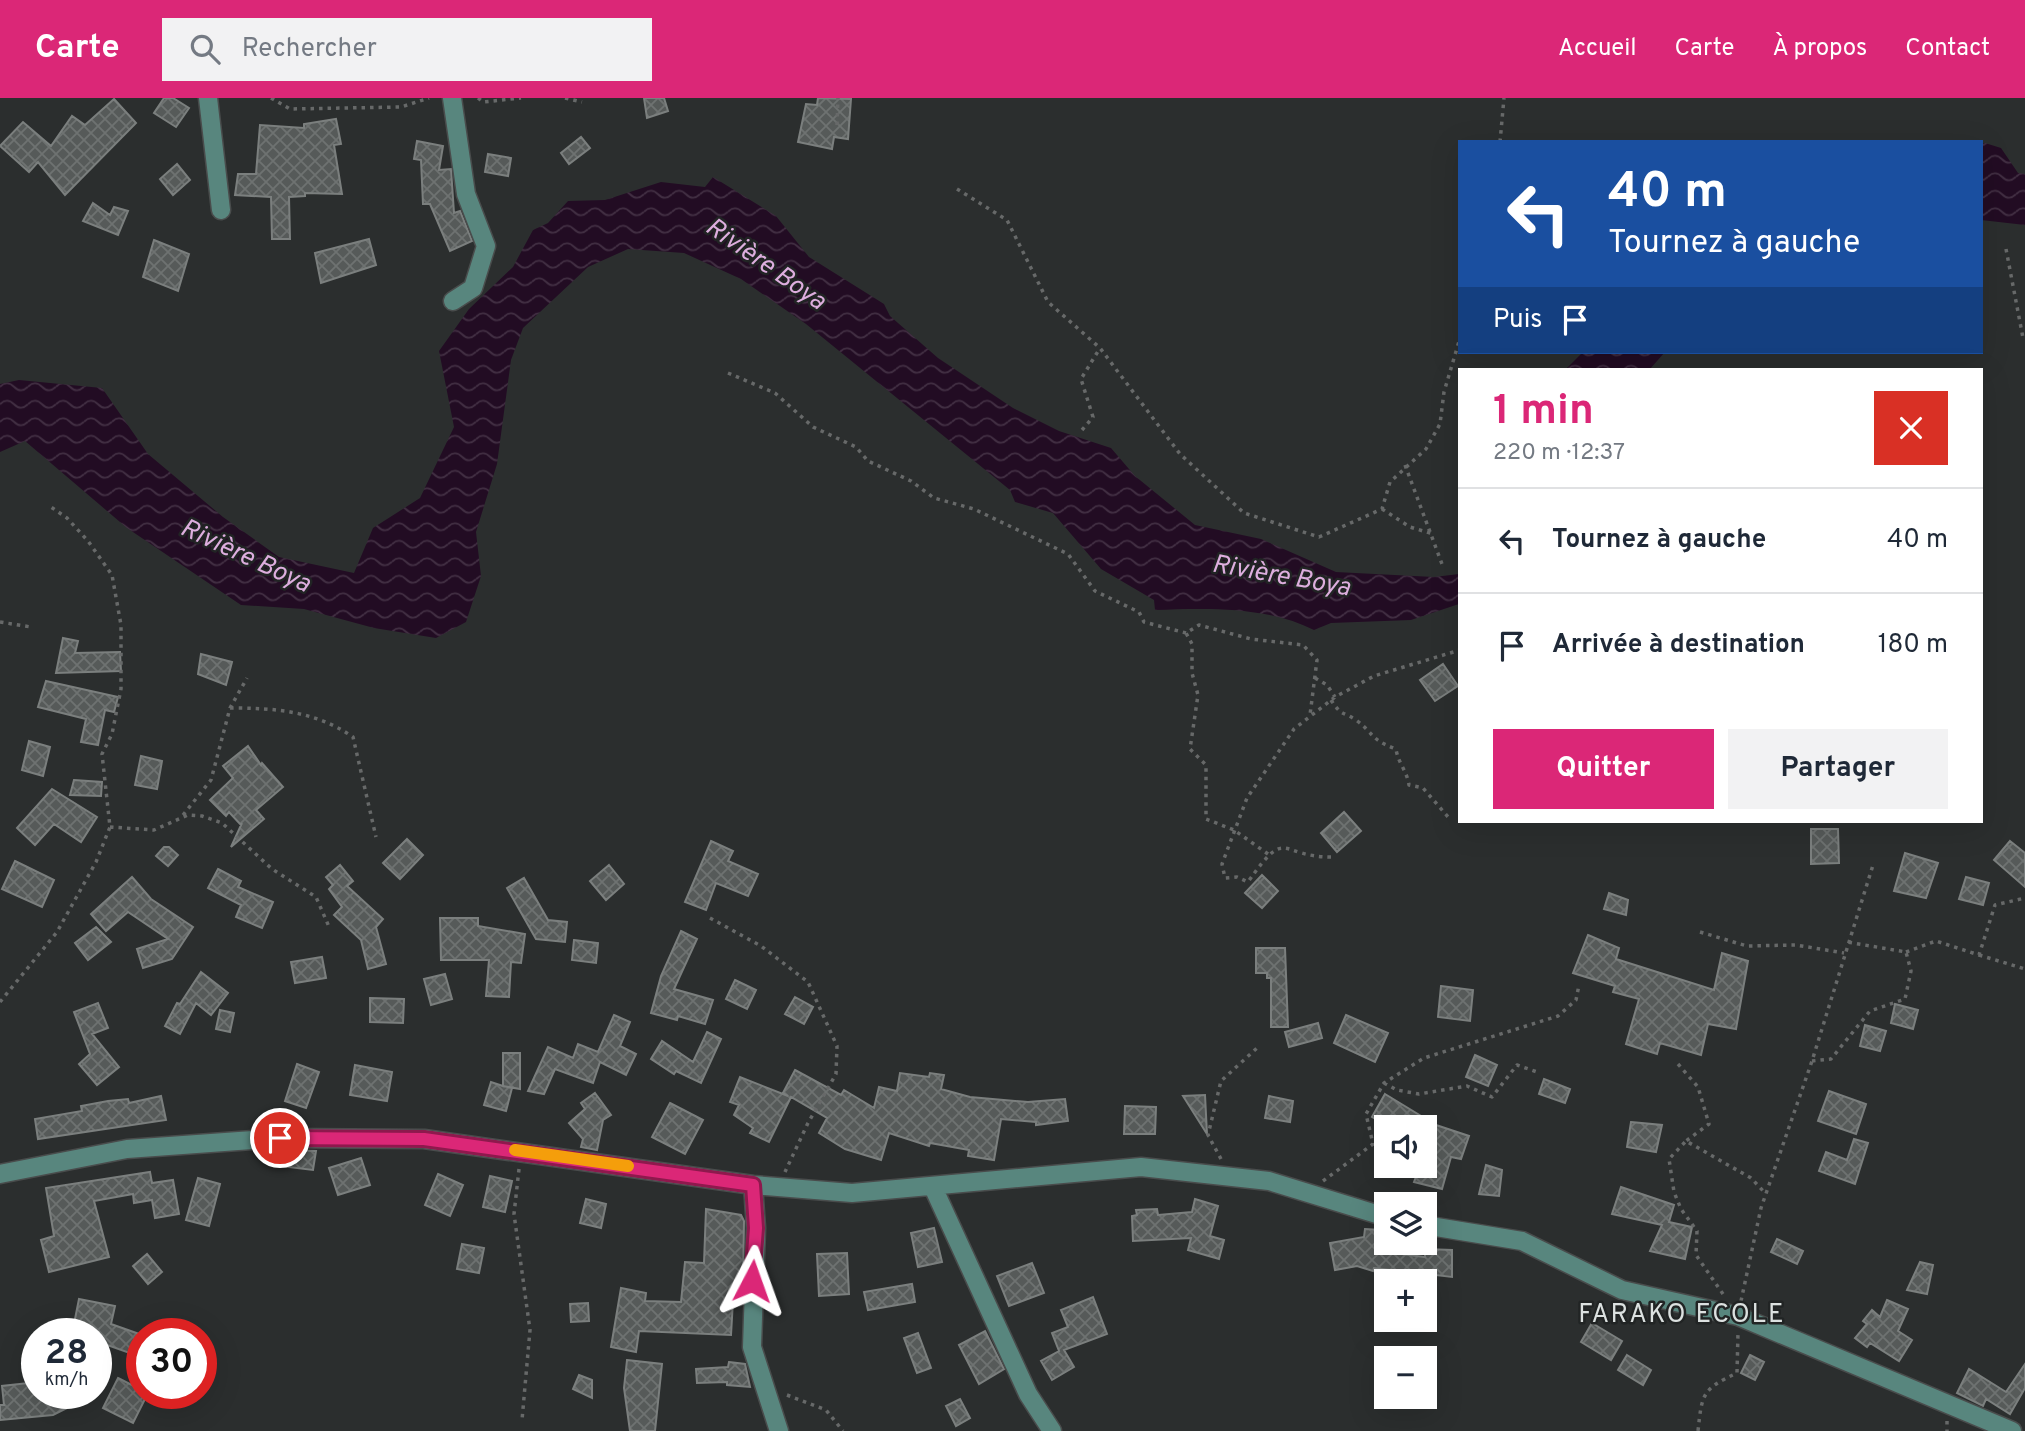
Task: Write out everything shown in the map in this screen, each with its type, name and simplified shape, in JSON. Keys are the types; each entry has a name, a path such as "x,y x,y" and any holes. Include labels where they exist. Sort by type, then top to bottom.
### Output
{"street":[{"path":"208,98 221,210"},
{"path":"452,98 466,194 486,246 473,288 453,301"},
{"path":"0,1174 127,1149 280,1138 424,1139 521,1150 753,1185 852,1193 1141,1167 1269,1181 1374,1213"},
{"path":"753,1185 756,1228 752,1347 779,1431"},
{"path":"933,1187 1028,1394 1052,1431"},
{"path":"1437,1227 1522,1241 1622,1290 1722,1305 1738,1316 2012,1431"}],"path":[{"path":"271,98 290,110 401,107 429,98"},
{"path":"478,98 483,102 521,98"},
{"path":"565,98 582,102"},
{"path":"837,125 838,98"},
{"path":"1500,140 1504,98"},
{"path":"957,188 1007,220 1048,302 1100,348 1180,453 1244,513 1319,537 1382,509 1390,482 1405,465 1426,449 1440,424 1444,392 1458,345"},
{"path":"2006,249 2023,338"},
{"path":"1082,430 1093,417 1082,379 1100,348"},
{"path":"728,373 775,393 813,427 856,447 868,461 911,481 933,498 974,509 1068,555 1095,591 1139,612 1144,622 1186,634 1192,645 1192,673 1198,695 1190,749 1206,765 1206,819 1234,830 1268,854"},
{"path":"1405,465 1442,564"},
{"path":"0,1002 57,932 96,862 110,827 102,754 111,734 121,689 119,612 112,575 88,541 66,518 51,508"},
{"path":"1382,509 1410,527 1433,534"},
{"path":"0,622 31,627"},
{"path":"1186,634 1199,625 1251,639 1303,645 1317,660 1310,715"},
{"path":"1331,857 1309,857 1289,847 1277,848 1268,854 1248,882 1237,877 1225,878 1222,864 1247,797 1294,729 1335,697 1374,676 1458,651"},
{"path":"182,817 211,780 230,708 247,678"},
{"path":"1315,678 1327,685 1335,697"},
{"path":"1331,700 1341,715 1355,719 1376,742 1396,749 1398,760 1407,771 1409,785 1423,788 1449,818"},
{"path":"230,708 275,708 331,721 353,737 376,837"},
{"path":"110,827 154,830 182,817 202,816 222,823 272,869 316,897 330,929"},
{"path":"1698,1431 1702,1397 1713,1384 1737,1373 1738,1316 1766,1194 1812,1061 1873,865"},
{"path":"1979,956 1995,905 2025,898"},
{"path":"710,918 761,946 808,982 837,1046 836,1074 808,1123 782,1179"},
{"path":"1700,932 1747,946 1796,945 1844,953"},
{"path":"1847,942 1906,952 1936,941 2025,969"},
{"path":"1812,1061 1831,1059 1870,1011 1905,999 1911,971 1906,952"},
{"path":"1308,1193 1373,1144 1366,1114 1384,1083 1424,1058 1558,1016 1576,1000 1579,985"},
{"path":"1229,1177 1208,1135 1221,1081 1257,1048"},
{"path":"1678,1064 1698,1087 1709,1124 1686,1141 1670,1159 1674,1192 1681,1209 1697,1231 1696,1255 1722,1305"},
{"path":"1384,1083 1397,1090 1419,1094 1467,1086 1492,1097 1517,1065 1540,1073"},
{"path":"1686,1141 1751,1178 1766,1194"},
{"path":"521,1150 514,1214 530,1330 522,1420"},
{"path":"765,1387 826,1410 844,1431"}],"water":[{"path":"1983,144 2001,148 2018,173 2025,174 2025,225 1983,220"},
{"name":"Rivière Boya","path":"713,177 776,216 809,257 884,304 890,316 938,358 1013,408 1059,431 1111,448 1135,476 1195,525 1261,539 1336,572 1434,577 1458,574 1458,604 1411,620 1331,623 1314,630 1276,616 1236,610 1155,610 1154,600 1101,569 1053,513 1015,502 1010,490 806,324 741,279 684,253 628,249 588,267 523,328 511,360 497,464 476,532 481,576 466,622 436,638 374,628 304,609 241,605 127,528 25,441 0,452 0,384 19,380 102,388 148,454 223,517 279,557 354,573 373,528 420,498 454,427 439,351 469,309 513,267 533,230 548,223 568,201 605,200 661,182 705,187"},
{"path":"1581,354 1663,354 1651,368 1567,368"}],"building":[{"path":"164,98 173,98 189,108 176,127 154,113"},
{"path":"644,98 664,98 668,111 647,118"},
{"path":"818,98 851,99 848,139 834,137 832,149 798,142 806,104 817,105"},
{"path":"114,99 136,123 65,195 38,162 29,172 0,146 23,122 51,146 72,116 85,125"},
{"path":"336,119 341,144 334,145 342,194 305,193 305,196 289,197 290,239 272,239 271,197 235,195 238,174 256,174 260,125 304,128 304,124"},
{"path":"581,137 590,148 569,164 561,153"},
{"path":"417,141 443,146 439,170 451,169 454,213 460,211 472,241 450,251 430,204 423,204 421,160 414,159"},
{"path":"488,154 511,158 508,176 485,172"},
{"path":"177,164 190,180 173,195 160,179"},
{"path":"93,203 110,215 114,207 128,211 118,235 83,221"},
{"path":"369,239 376,265 321,283 315,253"},
{"path":"154,240 189,254 178,291 143,277"},
{"path":"63,638 78,641 75,653 120,652 121,671 56,673"},
{"path":"201,654 232,662 226,685 198,674"},
{"path":"1443,664 1458,686 1435,701 1420,680"},
{"path":"46,681 118,697 114,712 105,710 98,745 81,742 86,719 38,707"},
{"path":"29,741 50,747 43,776 22,770"},
{"path":"248,746 261,765 262,763 283,787 256,810 264,819 231,847 242,823 241,825 229,812 226,816 210,800 233,778 223,766"},
{"path":"141,756 162,761 157,789 135,785"},
{"path":"74,780 102,782 101,796 70,795"},
{"path":"52,789 97,817 81,842 54,824 35,845 17,828"},
{"path":"1344,812 1361,831 1337,852 1321,833"},
{"path":"1811,829 1838,829 1839,863 1811,864"},
{"path":"407,839 423,855 400,879 383,863"},
{"path":"711,841 733,851 728,861 758,874 748,896 716,883 706,910 685,902"},
{"path":"2010,841 2025,853 2025,887 1994,860"},
{"path":"164,847 169,847 178,855 168,866 156,856"},
{"path":"1905,853 1938,863 1926,898 1894,891"},
{"path":"15,861 54,880 42,907 2,889"},
{"path":"340,865 353,881 347,886 383,919 376,927 386,964 368,969 361,940 334,915 342,907 329,889 333,885 326,877"},
{"path":"609,865 624,884 606,900 590,881"},
{"path":"218,869 241,881 238,887 273,902 262,928 236,917 241,905 208,888"},
{"path":"1262,875 1278,891 1262,908 1245,893"},
{"path":"132,877 151,899 193,927 172,959 143,968 137,949 168,939 128,912 106,931 91,914"},
{"path":"1966,877 1989,883 1983,905 1959,899"},
{"path":"524,878 548,920 567,922 565,942 536,939 507,888"},
{"path":"1609,893 1628,900 1626,915 1604,909"},
{"path":"440,918 478,918 478,926 525,934 521,963 511,962 509,997 486,996 489,960 441,960"},
{"path":"96,927 111,942 88,960 75,943"},
{"path":"681,931 697,939 674,989 713,1000 705,1024 678,1016 677,1020 651,1013 661,976"},
{"path":"1588,935 1619,948 1616,959 1714,990 1722,953 1748,961 1736,1029 1708,1024 1701,1055 1660,1043 1657,1054 1626,1044 1639,999 1613,992 1615,986 1573,973"},
{"path":"574,940 598,943 596,963 572,960"},
{"path":"1256,948 1285,948 1288,1027 1271,1027 1271,978 1267,978 1267,973 1256,973"},
{"path":"322,957 326,978 295,983 291,962"},
{"path":"201,972 228,993 211,1015 196,1003 180,1034 165,1026 177,1003 180,1004"},
{"path":"445,974 452,999 431,1005 424,979"},
{"path":"735,980 756,990 747,1009 726,999"},
{"path":"1441,986 1473,990 1470,1021 1438,1017"},
{"path":"795,997 813,1007 804,1024 785,1014"},
{"path":"370,998 404,999 403,1023 370,1022"},
{"path":"98,1003 108,1028 92,1034 119,1067 97,1085 79,1064 90,1054 74,1012"},
{"path":"1895,1004 1918,1010 1913,1029 1891,1023"},
{"path":"220,1010 234,1013 230,1032 216,1029"},
{"path":"614,1015 630,1022 620,1046 636,1054 626,1075 600,1062 593,1083 555,1069 544,1094 528,1091 548,1047 573,1058 578,1044 598,1052"},
{"path":"1346,1015 1388,1033 1375,1062 1334,1043"},
{"path":"1318,1023 1322,1038 1289,1047 1285,1032"},
{"path":"1865,1025 1886,1031 1880,1051 1860,1046"},
{"path":"707,1032 721,1039 701,1083 676,1071 674,1074 651,1059 662,1041 693,1062"},
{"path":"503,1053 520,1053 520,1089 503,1086"},
{"path":"1475,1055 1497,1065 1488,1086 1466,1077"},
{"path":"297,1064 319,1072 306,1108 285,1101"},
{"path":"355,1065 392,1072 387,1101 350,1095"},
{"path":"795,1070 841,1095 844,1090 874,1108 879,1087 897,1091 900,1073 929,1077 930,1073 944,1075 941,1089 970,1097 1028,1102 1065,1099 1068,1121 1036,1125 1036,1122 1001,1119 994,1160 968,1156 969,1150 930,1143 929,1146 889,1133 881,1160 845,1149 819,1133 827,1118 791,1097 769,1142 750,1133 753,1128 734,1115 739,1105 730,1102 740,1077 788,1096 783,1093"},
{"path":"1544,1079 1570,1089 1565,1103 1539,1094"},
{"path":"491,1082 512,1088 506,1111 484,1105"},
{"path":"1829,1091 1866,1104 1856,1134 1818,1121"},
{"path":"595,1093 611,1115 603,1120 597,1150 581,1147 583,1139 569,1123 585,1109 581,1103"},
{"path":"1385,1094 1420,1115 1374,1115 1374,1118 1372,1117"},
{"path":"1205,1095 1207,1134 1183,1096"},
{"path":"161,1096 166,1120 38,1139 35,1119 82,1111 81,1106 108,1101 128,1099 129,1103"},
{"path":"1269,1096 1293,1101 1290,1122 1265,1118"},
{"path":"670,1103 703,1120 685,1154 652,1137"},
{"path":"1125,1106 1156,1107 1155,1134 1124,1134"},
{"path":"1631,1122 1662,1125 1656,1152 1627,1147"},
{"path":"1437,1125 1469,1136 1461,1159 1451,1157 1442,1189 1414,1182 1416,1178 1437,1178"},
{"path":"1854,1139 1868,1143 1855,1184 1819,1171 1826,1152 1847,1160"},
{"path":"273,1150 316,1151 313,1170 271,1165"},
{"path":"361,1158 370,1185 338,1195 329,1168"},
{"path":"1486,1165 1502,1170 1499,1196 1479,1194"},
{"path":"150,1172 152,1183 173,1180 179,1214 155,1218 152,1200 134,1203 133,1194 94,1201 109,1257 49,1272 41,1240 54,1236 46,1188"},
{"path":"438,1174 463,1185 450,1216 425,1205"},
{"path":"490,1176 512,1181 505,1212 483,1207"},
{"path":"198,1178 220,1184 209,1226 186,1220"},
{"path":"1621,1187 1674,1205 1669,1222 1692,1227 1685,1259 1650,1251 1662,1225 1612,1214"},
{"path":"586,1199 606,1204 601,1228 580,1223"},
{"path":"1195,1199 1218,1206 1210,1236 1224,1240 1219,1259 1188,1250 1191,1238 1133,1241 1132,1216 1137,1215 1136,1210 1157,1209 1158,1215 1192,1212"},
{"path":"706,1209 741,1215 744,1221 743,1283 734,1283 731,1335 639,1331 636,1352 611,1347 621,1288 646,1293 645,1301 681,1302 685,1262 704,1263"},
{"path":"934,1228 942,1262 918,1267 911,1233"},
{"path":"1365,1229 1374,1230 1374,1255 1425,1257 1437,1255 1437,1249 1452,1250 1452,1277 1437,1275 1437,1269 1374,1268 1373,1271 1357,1266 1335,1270 1330,1243 1364,1237"},
{"path":"1777,1239 1803,1251 1797,1264 1771,1252"},
{"path":"462,1244 484,1248 479,1273 457,1269"},
{"path":"847,1253 849,1294 819,1296 817,1254"},
{"path":"147,1254 162,1272 148,1284 133,1266"},
{"path":"1920,1262 1933,1265 1927,1294 1907,1290"},
{"path":"1032,1263 1044,1293 1009,1306 997,1276"},
{"path":"912,1284 915,1302 868,1310 864,1292"},
{"path":"1093,1297 1107,1334 1064,1350 1074,1367 1052,1380 1041,1361 1059,1351 1052,1333 1068,1327 1061,1310"},
{"path":"79,1299 115,1306 112,1320 75,1318"},
{"path":"1887,1300 1908,1309 1898,1331 1912,1340 1899,1361 1870,1343 1867,1347 1855,1338 1867,1324 1863,1321 1872,1310 1880,1317"},
{"path":"588,1303 589,1321 571,1322 570,1304"},
{"path":"1592,1323 1622,1341 1611,1360 1581,1342"},
{"path":"112,1324 126,1329 126,1352 112,1347"},
{"path":"985,1331 1004,1369 979,1384 959,1345"},
{"path":"918,1333 931,1368 917,1373 904,1338"},
{"path":"1627,1355 1651,1370 1643,1385 1618,1370"},
{"path":"1750,1355 1764,1362 1755,1380 1741,1373"},
{"path":"627,1360 662,1364 655,1431 630,1431 624,1388"},
{"path":"729,1362 745,1364 750,1387 727,1385 727,1382 697,1383 696,1369 728,1367"},
{"path":"2025,1364 2025,1388 2010,1414 1986,1399 1983,1406 1957,1393 1969,1369 2006,1392"},
{"path":"579,1375 592,1380 592,1398 573,1389"},
{"path":"118,1378 126,1382 126,1409 140,1409 133,1423 105,1409 112,1409 112,1390"},
{"path":"21,1384 21,1409 65,1409 53,1415 0,1420 0,1405 4,1405 2,1386"},
{"path":"960,1399 970,1418 956,1426 946,1406"}],"slow traffic":[{"path":"515,1150 628,1166"}],"district":[{"name":"FARAKO ECOLE","path":"1682,1315"}],"route":[{"path":"280,1138 424,1139 521,1150 753,1185 756,1228 752,1281"}]}
